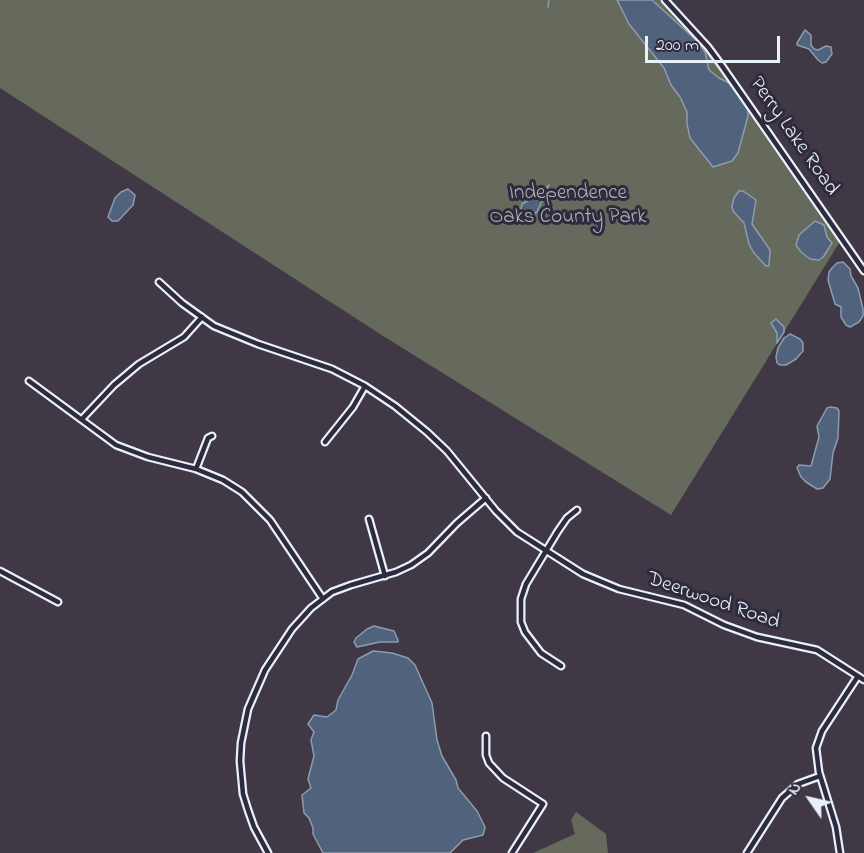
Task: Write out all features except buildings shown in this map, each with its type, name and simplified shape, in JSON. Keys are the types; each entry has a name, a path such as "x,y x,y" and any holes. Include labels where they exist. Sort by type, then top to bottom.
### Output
{"street":[{"name":"Perry Lake Road","path":"665,0 722,66 864,271"},
{"path":"82,419 122,378 139,364 184,337 202,317 159,282"},
{"name":"Deerwood Road","path":"202,317 214,326 332,369 365,386 395,406 447,451 517,532 583,574 605,584 684,605 724,625 757,637 817,650 864,680"},
{"path":"29,381 116,445 148,457 196,469 223,480 253,501 279,533 323,599"},
{"path":"325,442 353,407 365,386"},
{"path":"196,469 208,438 212,435"},
{"path":"268,853 254,827 243,794 240,761 244,724 253,694 265,670 292,628 323,599 332,592 385,576 421,559 486,498"},
{"path":"561,666 534,646 525,632 520,610 523,591 567,518 577,510"},
{"path":"369,519 385,576"},
{"path":"0,571 58,602"},
{"path":"840,853 836,827 815,755 818,740 858,676"},
{"path":"486,736 485,747 489,764 503,778 543,804 512,853"},
{"path":"747,853 782,798 798,784 820,776"}],"green space":[{"name":"Independence Oaks County Park","path":"0,0 660,0 715,60 844,235 671,515 380,334 0,88"},
{"path":"576,812 606,834 608,853 533,853 575,834 571,820"}],"water":[{"path":"617,0 652,0 697,41 705,52 709,70 729,83 738,95 748,110 748,116 738,153 732,161 713,167 690,138 687,112 680,97 671,85 664,68 629,24"},
{"path":"805,30 811,35 811,45 814,49 831,47 832,54 826,62 822,63 809,49 797,45"},
{"path":"549,185 537,212 527,216 520,213 522,204"},
{"path":"128,189 135,195 133,205 118,221 112,221 108,217 115,198"},
{"path":"739,191 743,191 756,200 752,224 770,250 769,266 766,266 754,253 749,244 744,223 733,211 734,198"},
{"path":"815,221 824,225 827,237 832,243 819,260 810,259 796,245 799,235"},
{"path":"843,262 850,269 863,309 863,316 859,322 850,327 841,317 841,307 835,304 828,280 832,268 837,263"},
{"path":"776,319 784,327 784,332 777,343 777,333 771,323"},
{"path":"790,334 800,339 803,343 803,351 796,359 786,365 780,365 776,357 778,348 784,338"},
{"path":"827,408 837,408 839,411 838,438 833,453 830,479 823,488 817,489 801,477 797,468 799,465 811,466 819,437 817,426"},
{"path":"374,626 394,631 398,642 380,642 357,647 354,642 356,638"},
{"path":"373,651 408,658 415,665 432,703 437,740 442,756 458,788 477,811 485,827 483,835 463,840 450,853 323,853 313,834 309,818 304,813 302,795 311,788 308,779 314,756 311,740 314,732 308,724 314,715 327,717 336,710 338,700 358,659"}],"waterway":[{"path":"548,7 549,0"}]}
